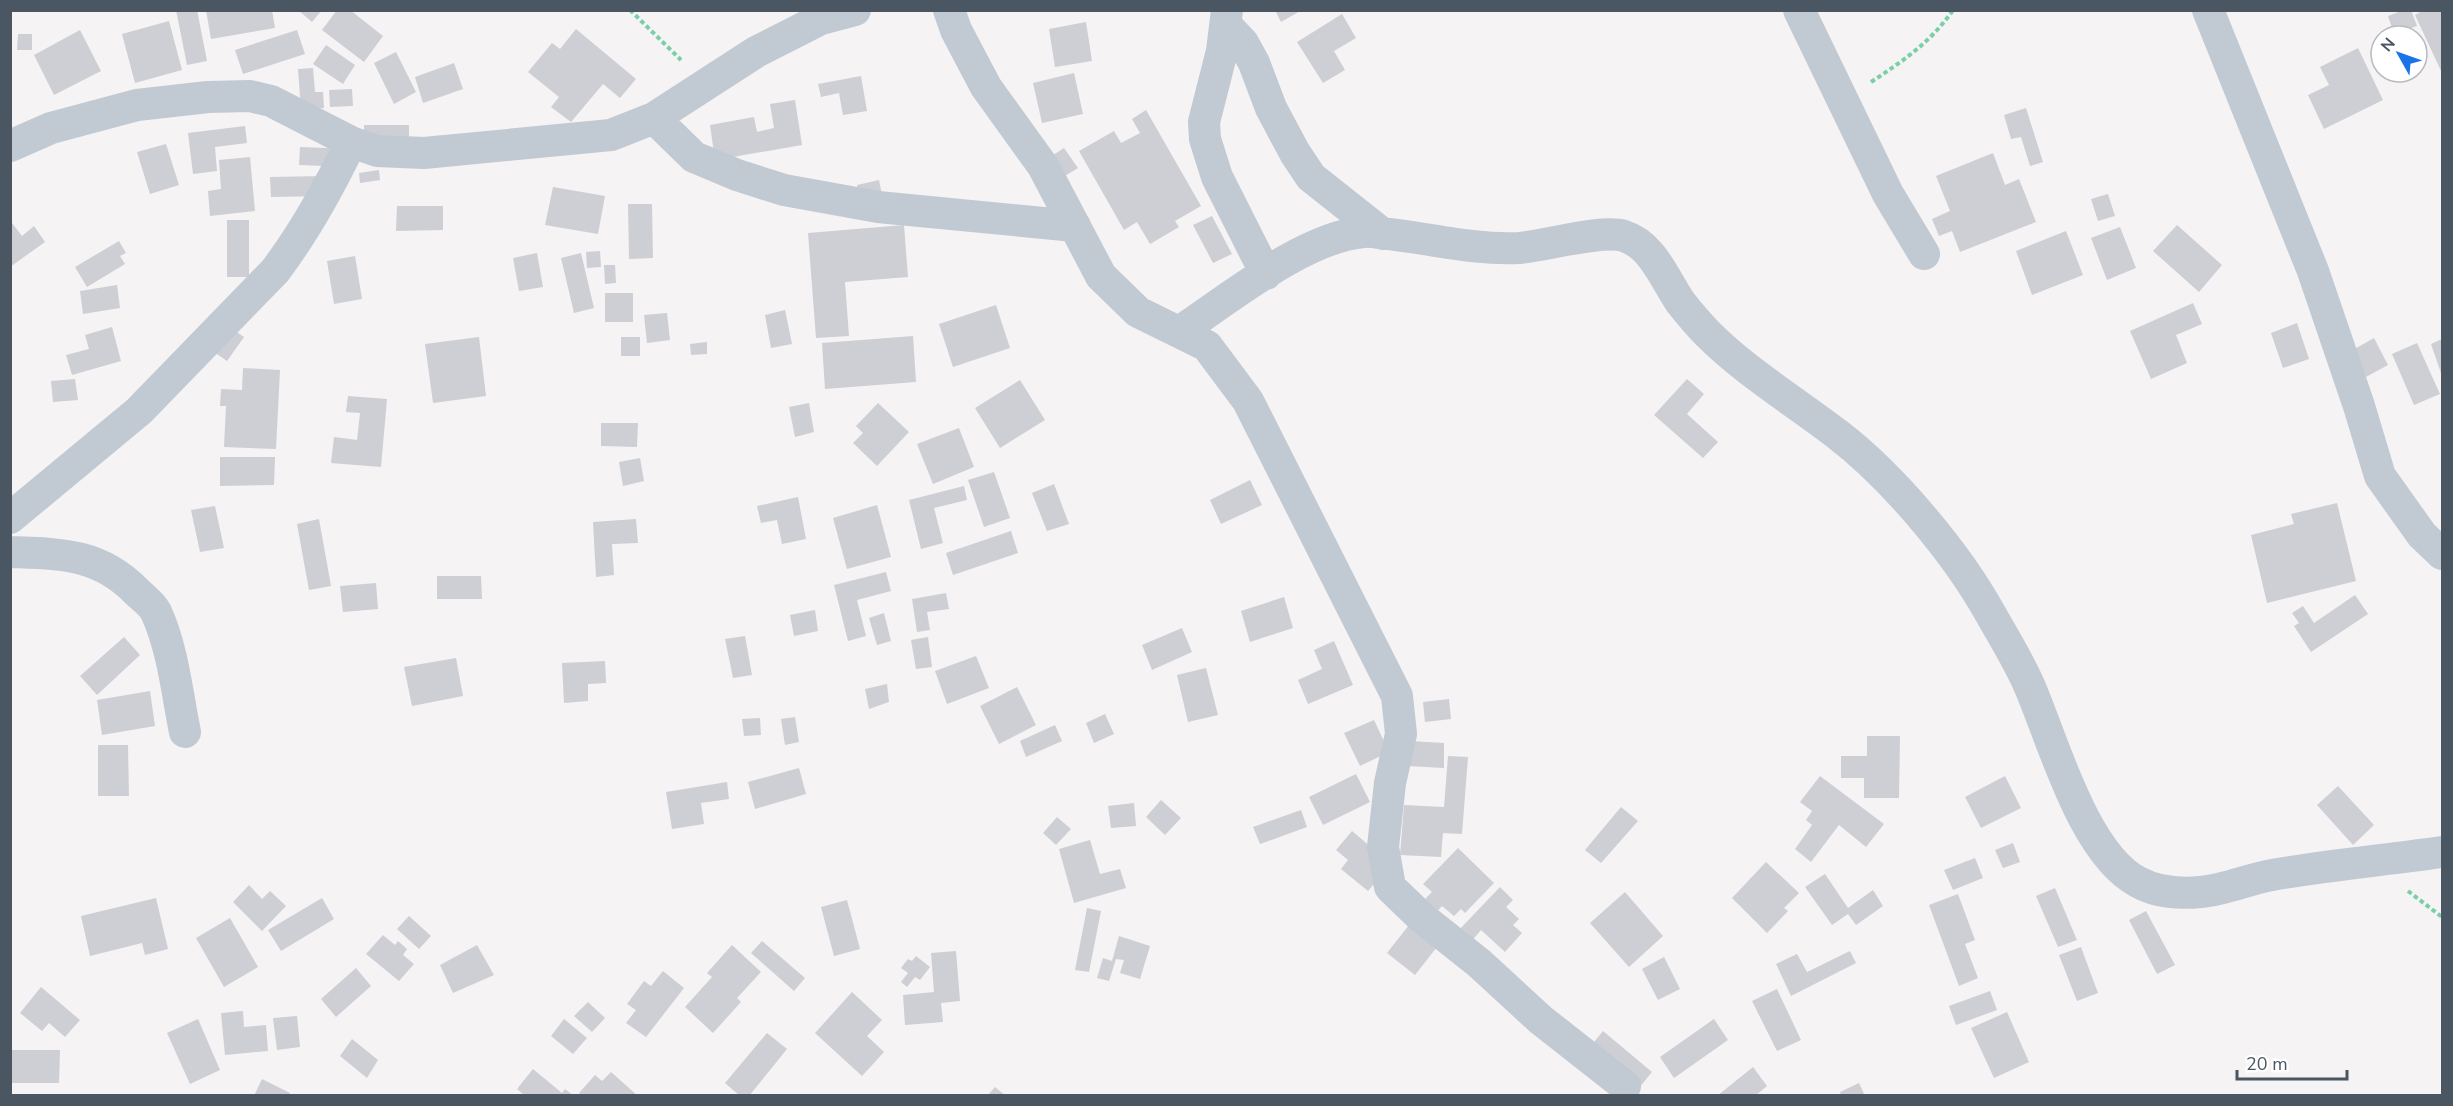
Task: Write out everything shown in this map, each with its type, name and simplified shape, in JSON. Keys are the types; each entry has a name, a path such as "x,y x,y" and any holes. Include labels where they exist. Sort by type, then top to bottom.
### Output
{"street":[{"path":"10,146 51,128 137,105 208,97 250,96 270,102 351,142 377,151 424,153 611,135 654,118 756,52 820,18 855,10"},
{"path":"950,10 956,30 986,87 1043,166 1101,276 1138,312 1207,346 1248,401 1397,696 1401,734 1389,783 1383,847 1390,887 1421,917 1479,963 1541,1020 1625,1086"},
{"path":"1799,10 1888,194 1924,254"},
{"path":"2208,10 2313,271 2380,476 2422,535 2442,554"},
{"path":"1226,18 1254,63 1272,108 1295,153 1311,177 1383,234"},
{"path":"1226,18 1204,122 1204,139 1217,177 1266,274"},
{"path":"654,118 694,157 737,175 784,190 878,207 1075,226"},
{"path":"10,518 139,411 275,271 324,198 351,142"},
{"path":"1179,332 1286,261 1328,241 1365,232 1462,245 1517,248 1604,234 1622,235 1639,243 1659,266 1682,303 1705,331 1730,355 1839,435 1874,466 1911,505 1945,548 1987,608 2028,682 2063,771 2092,832 2112,862 2135,881 2164,893 2204,892 2260,877 2312,868 2442,852"},
{"path":"10,552 50,554 106,566 123,577 155,610 168,646 185,732"}],"path":[{"path":"630,10 706,85"},
{"path":"1843,100 1917,51 1938,32 1953,10"}],"building":[{"path":"176,10 197,10 207,61 187,65"},
{"path":"206,10 272,10 275,28 211,39"},
{"path":"298,10 322,10 312,22"},
{"path":"337,10 350,10 383,36 364,62 322,30"},
{"path":"1275,10 1302,10 1281,22"},
{"path":"2411,10 2416,24 2391,24 2388,16"},
{"path":"2424,10 2442,10 2442,73 2429,45 2429,24 2419,24 2415,15"},
{"path":"1342,14 1356,38 1334,51 1345,70 1323,83 1297,42"},
{"path":"169,21 182,70 135,83 122,34"},
{"path":"1086,22 1092,61 1055,67 1049,29"},
{"path":"576,29 636,79 620,98 603,84 571,122 551,107 559,97 528,72 552,43 560,49"},
{"path":"80,30 101,71 54,95 34,55"},
{"path":"297,30 305,54 243,74 235,50"},
{"path":"18,34 32,34 32,50 17,50"},
{"path":"326,45 355,65 343,84 313,64"},
{"path":"2358,48 2369,71 2369,84 2375,84 2383,100 2324,129 2308,95 2329,85 2320,67"},
{"path":"396,52 416,92 394,104 374,63"},
{"path":"454,63 463,89 423,103 415,77"},
{"path":"313,68 315,92 323,92 324,108 301,110 298,69"},
{"path":"1074,73 1083,114 1042,123 1033,83"},
{"path":"861,76 867,111 843,115 839,93 821,97 818,84"},
{"path":"352,89 353,106 330,107 329,90"},
{"path":"795,100 802,145 715,160 710,125 754,117 757,132 774,128 770,104"},
{"path":"2026,108 2043,162 2030,166 2021,137 2011,139 2004,115"},
{"path":"1146,110 1201,206 1175,221 1179,227 1150,244 1137,222 1124,230 1079,151 1114,131 1121,143 1140,133 1132,119"},
{"path":"364,125 409,125 409,143 364,142"},
{"path":"245,126 247,143 215,147 217,171 193,174 188,133"},
{"path":"166,144 179,185 150,194 137,152"},
{"path":"300,147 352,149 352,167 299,165"},
{"path":"1064,148 1078,168 1063,177 1050,157"},
{"path":"1993,153 2005,185 2019,179 2036,222 1960,252 1952,231 1939,236 1932,219 1950,211 1936,176"},
{"path":"250,157 255,211 210,216 208,191 221,189 219,160"},
{"path":"379,170 380,180 360,183 359,173"},
{"path":"326,176 326,196 271,197 270,177"},
{"path":"879,180 882,195 860,200 857,185"},
{"path":"553,187 605,196 598,234 545,225"},
{"path":"2108,194 2115,216 2098,221 2091,199"},
{"path":"628,204 652,204 653,258 629,259"},
{"path":"397,206 443,206 443,230 396,231"},
{"path":"1212,216 1232,254 1213,263 1193,225"},
{"path":"227,220 249,220 249,277 227,277"},
{"path":"12,223 22,236 34,226 45,242 10,267"},
{"path":"904,225 908,277 845,282 849,336 816,338 808,233"},
{"path":"2177,225 2222,265 2199,292 2153,251"},
{"path":"2120,227 2136,268 2107,280 2091,238"},
{"path":"2066,231 2083,275 2032,295 2016,251"},
{"path":"119,241 126,253 120,256 125,264 87,287 75,267"},
{"path":"600,251 601,267 587,268 586,252"},
{"path":"537,253 543,287 519,291 513,258"},
{"path":"581,253 594,308 574,313 561,258"},
{"path":"355,256 362,299 334,304 327,261"},
{"path":"604,265 615,265 616,283 605,284"},
{"path":"117,285 120,308 83,314 80,291"},
{"path":"605,293 633,293 633,322 605,322"},
{"path":"2193,303 2202,324 2176,335 2187,363 2151,379 2130,331"},
{"path":"996,305 1010,348 953,367 939,324"},
{"path":"785,310 792,344 771,348 765,315"},
{"path":"667,313 670,340 647,343 644,315"},
{"path":"215,317 244,337 227,361 198,341"},
{"path":"2297,323 2309,359 2283,368 2271,333"},
{"path":"112,327 121,361 72,375 66,355 89,349 85,335"},
{"path":"913,336 916,382 825,389 822,343"},
{"path":"479,337 486,396 433,403 425,344"},
{"path":"621,337 640,337 640,356 621,356"},
{"path":"2374,338 2388,365 2366,377 2351,351"},
{"path":"2442,339 2442,376 2431,344"},
{"path":"707,342 707,354 691,355 690,344"},
{"path":"2417,343 2440,394 2414,405 2392,354"},
{"path":"243,368 280,370 276,449 224,447 226,406 220,406 221,389 242,390"},
{"path":"75,379 78,400 53,402 51,381"},
{"path":"1687,379 1704,394 1687,414 1718,442 1703,458 1654,415"},
{"path":"1020,380 1045,420 1000,448 975,408"},
{"path":"348,396 387,399 381,467 331,463 334,437 357,440 360,413 346,412"},
{"path":"809,403 814,432 795,437 789,407"},
{"path":"878,403 909,432 877,466 853,443 863,433 856,426"},
{"path":"601,423 638,423 637,447 601,446"},
{"path":"959,428 974,467 933,484 917,444"},
{"path":"220,457 275,457 274,485 220,486"},
{"path":"640,458 644,481 623,486 619,462"},
{"path":"994,472 1010,518 984,527 968,480"},
{"path":"1250,480 1262,505 1221,524 1210,500"},
{"path":"1054,484 1069,524 1047,531 1032,493"},
{"path":"964,486 967,500 934,508 943,543 921,549 909,500"},
{"path":"798,497 806,539 782,544 777,520 761,523 757,506"},
{"path":"2337,503 2356,581 2267,603 2251,535 2294,524 2291,514"},
{"path":"877,505 891,557 847,569 833,518"},
{"path":"215,506 224,548 200,552 191,510"},
{"path":"319,519 331,586 309,590 297,524"},
{"path":"636,519 638,543 612,544 614,575 596,577 593,522"},
{"path":"1011,531 1018,553 953,575 946,553"},
{"path":"886,572 891,591 857,600 866,636 848,641 834,585"},
{"path":"437,576 481,576 482,599 437,599"},
{"path":"376,583 378,609 343,612 340,586"},
{"path":"946,593 949,609 927,612 930,630 917,632 912,599"},
{"path":"2355,595 2368,614 2311,652 2294,626 2299,623 2292,613 2303,606 2314,623"},
{"path":"1284,597 1293,628 1250,642 1241,611"},
{"path":"815,610 818,631 794,636 790,615"},
{"path":"884,613 891,641 877,645 869,618"},
{"path":"1182,628 1192,652 1152,670 1142,645"},
{"path":"745,636 752,675 733,678 725,639"},
{"path":"124,637 140,655 97,695 80,676"},
{"path":"928,637 932,667 916,669 911,640"},
{"path":"1334,641 1353,685 1308,704 1298,680 1322,669 1314,650"},
{"path":"976,656 989,688 947,704 935,671"},
{"path":"456,658 463,696 412,706 404,667"},
{"path":"605,661 606,683 588,684 588,701 564,703 562,663"},
{"path":"1206,668 1218,715 1188,722 1177,675"},
{"path":"887,684 889,702 869,709 865,689"},
{"path":"1017,687 1036,725 999,744 980,706"},
{"path":"150,691 155,726 102,735 97,700"},
{"path":"1449,699 1451,719 1425,722 1423,702"},
{"path":"1105,714 1114,734 1094,743 1086,723"},
{"path":"795,717 799,742 785,745 781,719"},
{"path":"760,718 761,735 744,736 742,719"},
{"path":"1374,720 1389,752 1360,766 1344,733"},
{"path":"1055,725 1062,741 1026,757 1020,741"},
{"path":"1867,736 1900,736 1899,798 1864,798 1864,778 1841,778 1841,756 1867,756"},
{"path":"1409,741 1444,743 1444,768 1408,766"},
{"path":"98,745 128,745 129,796 98,796"},
{"path":"1448,756 1468,757 1462,834 1443,833 1441,857 1400,855 1404,805 1444,807"},
{"path":"799,768 806,794 755,809 748,782"},
{"path":"1356,774 1370,802 1323,825 1309,797"},
{"path":"1820,776 1884,824 1866,847 1839,825 1811,862 1795,849 1812,825 1806,820 1812,811 1800,802"},
{"path":"2005,776 2021,808 1981,828 1965,797"},
{"path":"727,782 729,799 701,803 704,824 672,829 666,792"},
{"path":"2338,786 2374,825 2353,845 2317,805"},
{"path":"1161,800 1181,818 1165,835 1146,817"},
{"path":"1134,803 1136,826 1111,828 1108,806"},
{"path":"1621,807 1638,821 1601,863 1585,850"},
{"path":"1301,810 1307,827 1260,844 1253,827"},
{"path":"1057,817 1071,829 1056,845 1043,833"},
{"path":"1352,831 1391,864 1368,891 1341,869 1348,860 1336,850"},
{"path":"1090,840 1100,874 1120,869 1126,888 1074,903 1059,849"},
{"path":"2013,843 2020,862 2003,868 1995,850"},
{"path":"1458,848 1494,883 1465,913 1461,909 1454,916 1442,906 1427,923 1414,910 1432,892 1423,884"},
{"path":"1975,858 1983,878 1953,890 1944,870"},
{"path":"1766,862 1799,893 1784,908 1788,911 1767,933 1732,898"},
{"path":"1825,874 1848,908 1873,890 1883,906 1856,925 1848,914 1832,925 1805,887"},
{"path":"249,885 262,899 270,891 286,906 262,931 233,902"},
{"path":"1500,887 1513,900 1506,907 1519,919 1513,925 1522,933 1505,952 1481,930 1470,943 1457,932"},
{"path":"2055,888 2077,940 2058,947 2036,896"},
{"path":"1625,892 1663,936 1629,967 1590,923"},
{"path":"1958,894 1975,940 1965,944 1978,978 1959,986 1929,905"},
{"path":"156,898 168,949 145,955 142,943 90,956 81,916"},
{"path":"322,898 334,919 281,951 268,930"},
{"path":"847,900 860,949 834,956 821,907"},
{"path":"1087,908 1101,911 1089,972 1075,970"},
{"path":"2146,911 2175,965 2157,974 2129,920"},
{"path":"409,916 431,936 419,949 397,929"},
{"path":"230,918 258,967 224,987 196,938"},
{"path":"1409,925 1437,947 1415,975 1387,953"},
{"path":"383,935 395,945 398,941 407,949 403,955 414,964 399,981 366,954"},
{"path":"1119,936 1150,946 1140,979 1120,973 1124,960 1116,959 1109,981 1097,978 1103,958 1112,961"},
{"path":"762,941 805,978 794,991 751,953"},
{"path":"477,945 494,975 453,993 440,965"},
{"path":"732,945 761,972 737,998 741,1002 713,1033 685,1007 712,977 707,973"},
{"path":"2081,947 2098,993 2077,1001 2059,955"},
{"path":"956,951 960,1001 941,1003 943,1022 905,1025 903,995 934,992 931,953"},
{"path":"1850,951 1856,963 1791,996 1776,964 1797,954 1807,972"},
{"path":"916,956 930,967 920,980 915,977 907,987 901,982 908,973 901,968 908,959 912,961"},
{"path":"1664,957 1680,989 1658,1000 1642,969"},
{"path":"356,968 371,986 336,1017 321,999"},
{"path":"663,971 684,988 646,1037 626,1023 636,1010 627,1004 644,981 651,986"},
{"path":"41,987 80,1020 65,1037 49,1023 42,1031 20,1013"},
{"path":"1777,989 1801,1040 1777,1051 1752,1001"},
{"path":"1990,991 1997,1010 1956,1025 1949,1006"},
{"path":"852,992 882,1020 867,1036 884,1052 862,1076 815,1033"},
{"path":"588,1002 605,1018 592,1032 574,1016"},
{"path":"243,1011 244,1027 266,1025 268,1051 225,1055 221,1013"},
{"path":"2007,1012 2029,1062 1994,1078 1971,1028"},
{"path":"297,1016 300,1047 277,1050 273,1018"},
{"path":"198,1019 220,1070 190,1084 167,1033"},
{"path":"564,1019 587,1038 573,1054 551,1036"},
{"path":"1714,1019 1728,1040 1674,1078 1660,1057"},
{"path":"1603,1031 1652,1072 1639,1088 1590,1047"},
{"path":"767,1033 787,1049 749,1096 740,1096 725,1083"},
{"path":"352,1039 378,1060 367,1078 340,1056"},
{"path":"10,1050 60,1050 59,1083 10,1083"},
{"path":"1753,1067 1767,1086 1755,1096 1717,1096"},
{"path":"533,1069 562,1093 565,1089 574,1096 525,1096 517,1089"},
{"path":"611,1072 638,1096 582,1096 579,1093 595,1075 602,1081"},
{"path":"262,1079 290,1093 289,1096 254,1096"},
{"path":"1859,1083 1865,1096 1841,1096 1840,1092"},
{"path":"995,1087 1006,1096 987,1096"}]}
